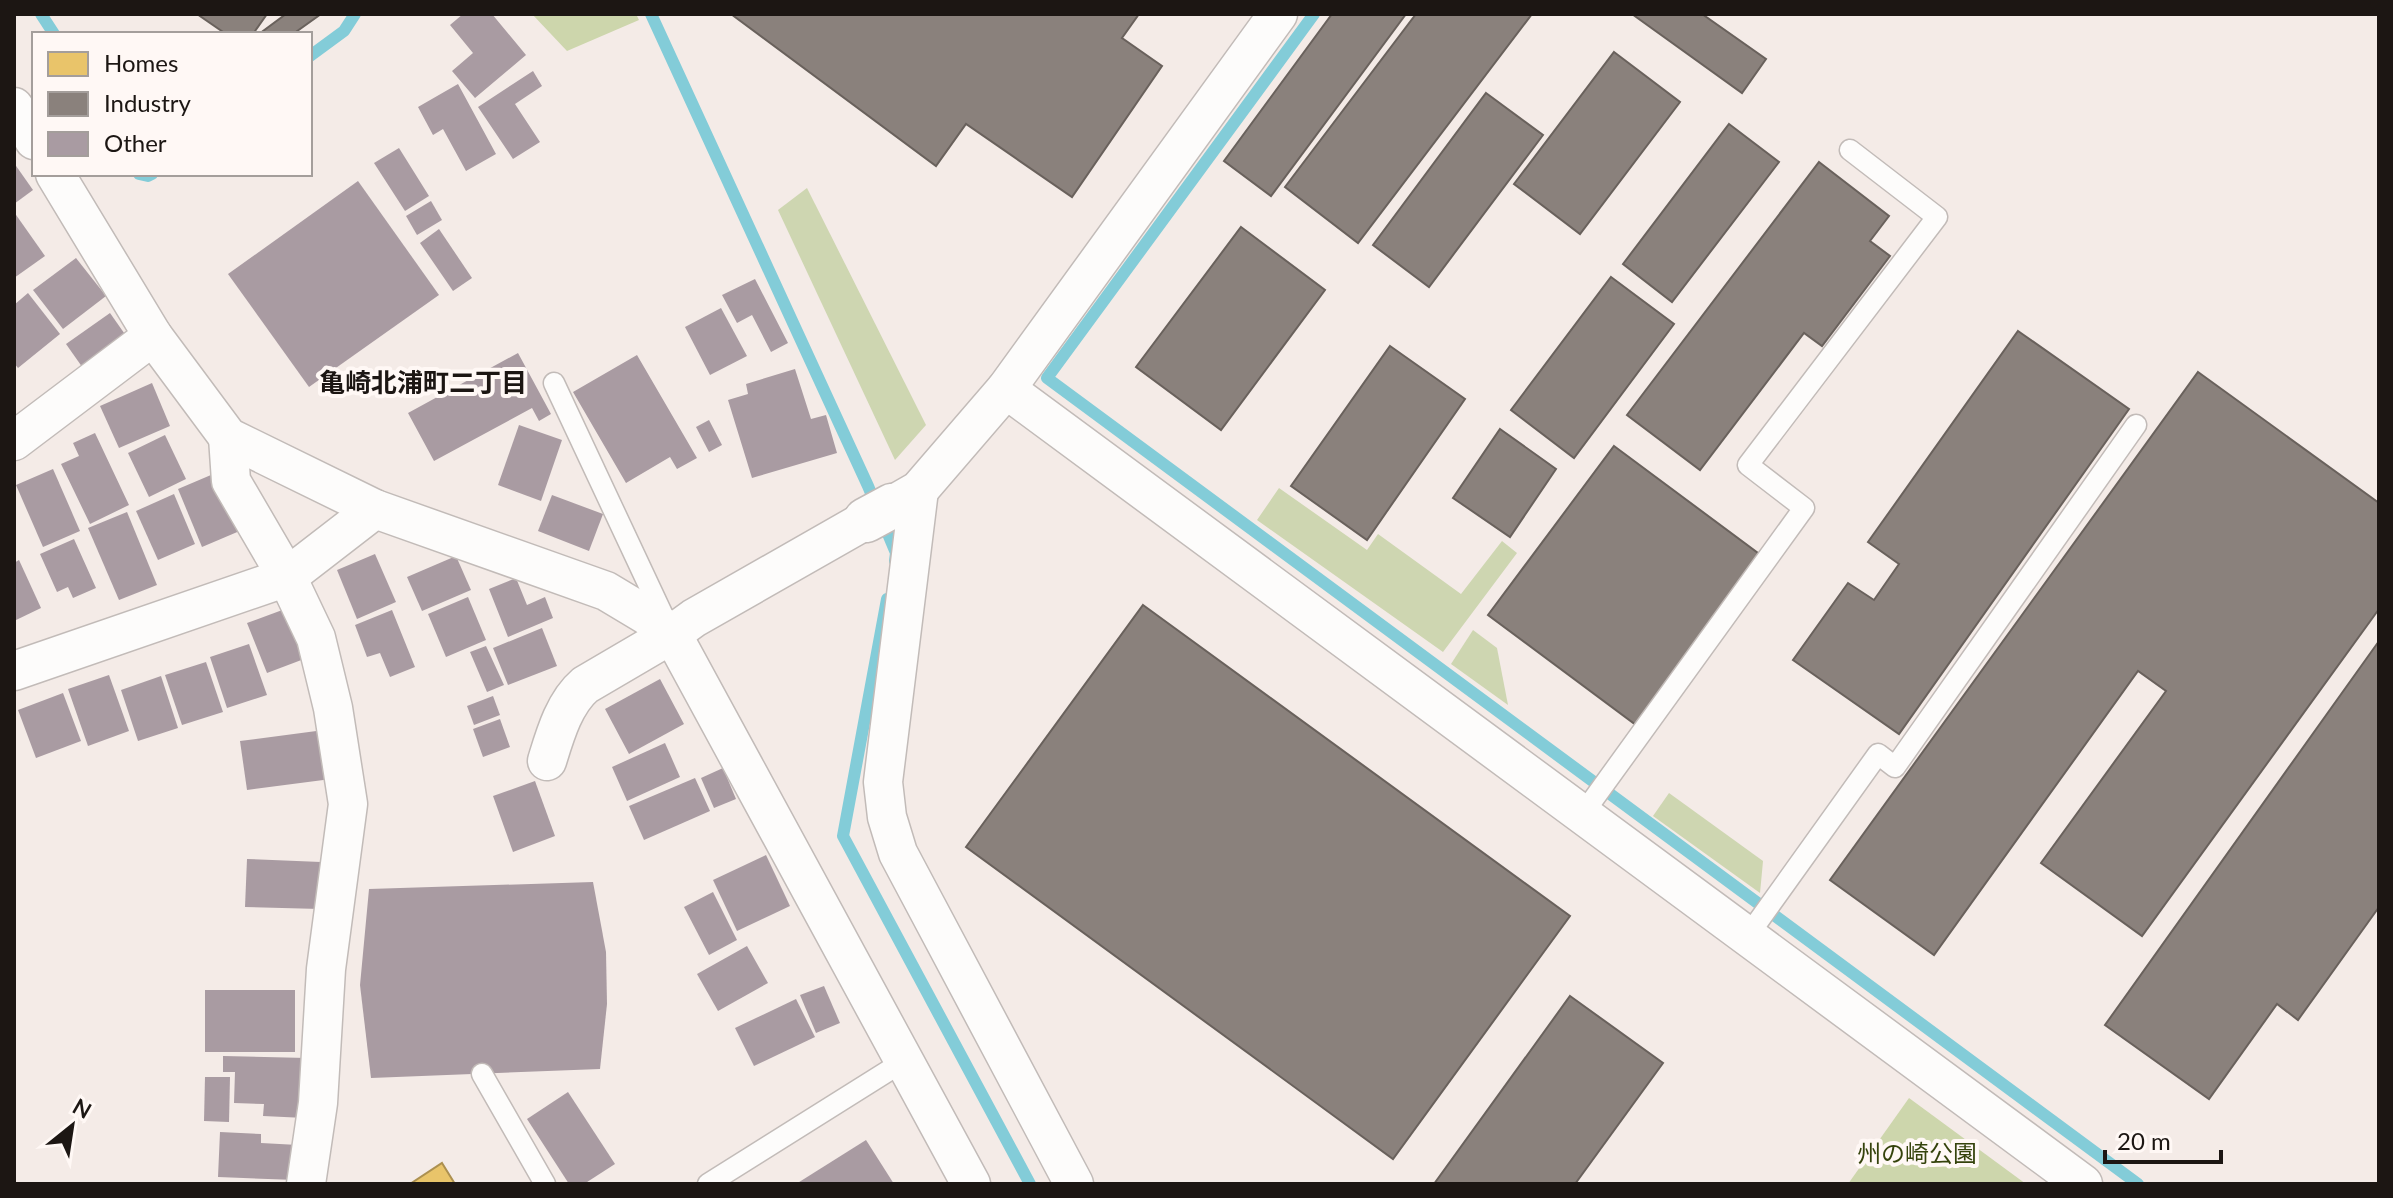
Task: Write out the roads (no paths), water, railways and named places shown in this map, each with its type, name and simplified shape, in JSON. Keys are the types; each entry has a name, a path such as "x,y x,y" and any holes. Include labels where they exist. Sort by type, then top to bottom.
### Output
{"street":[{"path":"547,761 574,694 585,685 694,618 893,505 1006,389 1278,14"},
{"path":"14,107 32,137"},
{"path":"56,176 153,336 228,437 375,509 606,591 672,634 971,1184"},
{"path":"14,441 153,336"},
{"path":"1006,389 2083,1184"},
{"path":"228,437 231,481 287,577 316,638 333,708 348,804 326,969 318,1103 306,1184"},
{"path":"893,505 883,782 887,817 898,853 1074,1184"},
{"path":"14,671 287,577 375,509"}],"lane":[{"path":"1582,815 1804,508 1748,465 1937,217 1850,150"},
{"path":"554,383 672,634"},
{"path":"1747,937 1878,754 1895,767 2136,425"},
{"path":"708,1184 904,1061"},
{"path":"482,1074 545,1184"}],"waterway":[{"path":"41,14 53,32"},
{"path":"312,55 344,31 355,14"},
{"path":"651,14 868,486 896,553 895,561"},
{"path":"1314,14 1047,378 2138,1184"},
{"path":"887,599 843,836 1030,1184"}],"district":[{"name":"亀崎北浦町二丁目","path":"423,383"}],"park label":[{"name":"州の崎公園","path":"1917,1154"}]}
